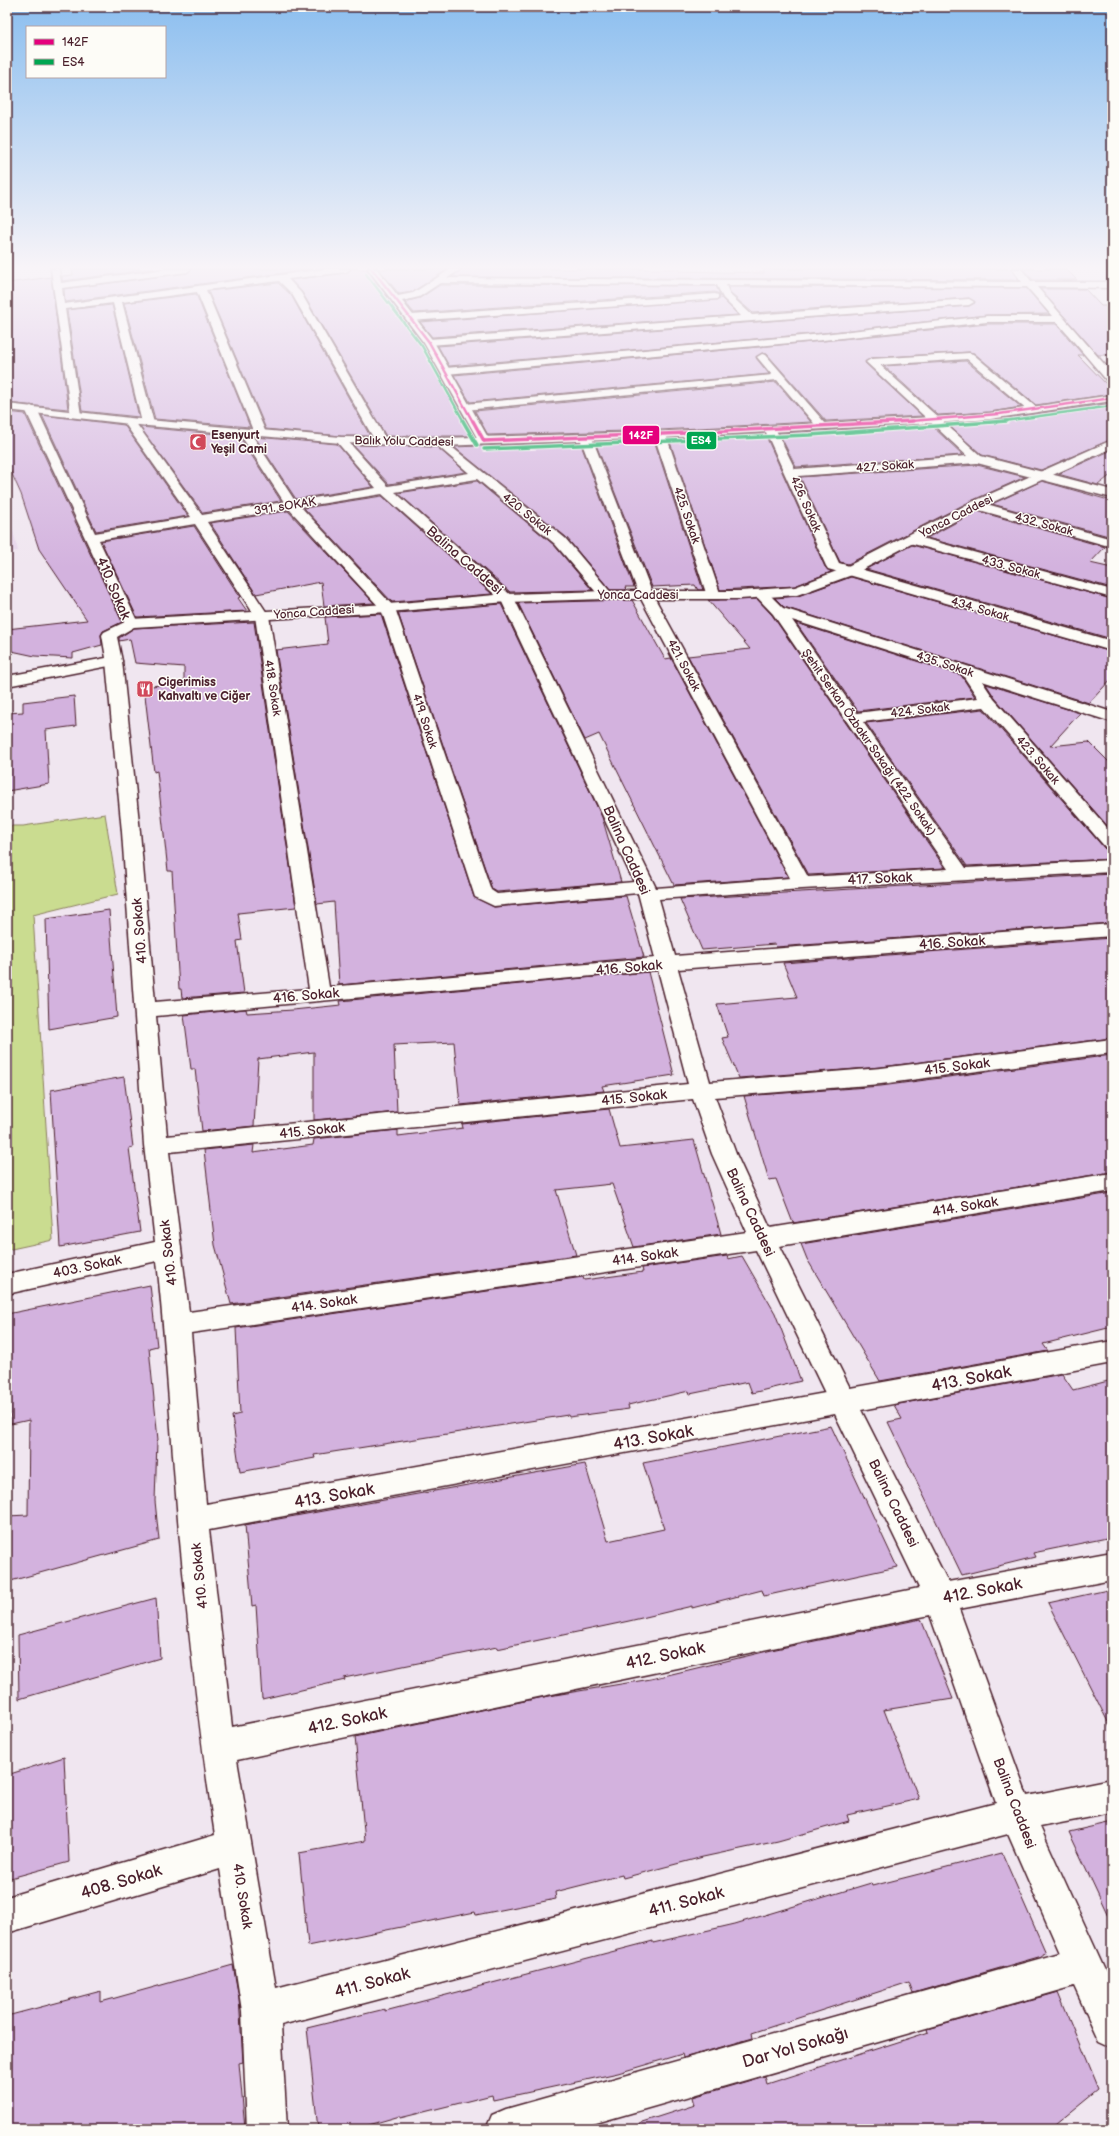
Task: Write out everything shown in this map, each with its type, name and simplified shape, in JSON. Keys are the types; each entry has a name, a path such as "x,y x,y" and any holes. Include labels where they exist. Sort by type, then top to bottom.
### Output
{"street":[{"path":"69,369 75,415"},
{"path":"134,369 148,423"},
{"name":"419. Sokak","path":"229,369 252,432 292,505 388,608 482,894 494,900 647,891"},
{"path":"339,369 381,441"},
{"path":"472,369 446,371 484,441"},
{"path":"772,369 822,426"},
{"path":"877,369 977,459 1112,494"},
{"path":"984,369 1033,410"},
{"path":"1102,369 1112,380"},
{"path":"465,407 779,377"},
{"name":"Balık Yolu Caddesi","path":"7,407 148,423 341,440 440,442 660,435 933,420 1033,410 1112,398"},
{"name":"410. Sokak","path":"31,409 131,623 109,635 114,661 146,1010 156,1145 177,1324 193,1520 218,1747 261,2011 267,2129"},
{"name":"418. Sokak","path":"129,421 199,520 262,616 320,994"},
{"name":"426. Sokak","path":"771,430 792,473 833,566 847,572"},
{"name":"425. Sokak","path":"660,435 714,596"},
{"name":"421. Sokak","path":"586,438 646,595 802,883"},
{"name":"Balina Caddesi","path":"341,440 385,490 507,598 647,891 701,1090 724,1154 763,1239 940,1598 1017,1815 1112,2028"},
{"name":"420. Sokak","path":"440,442 478,475 560,540 606,595"},
{"name":"Yonca Caddesi","path":"131,623 388,608 507,598 606,595 714,596 797,591 847,572 976,505 1112,444"},
{"name":"427. Sokak","path":"792,473 977,459"},
{"name":"391. sOKAK","path":"92,537 478,475"},
{"name":"432. Sokak","path":"976,505 1112,543"},
{"name":"433. Sokak","path":"911,539 1112,594"},
{"name":"434. Sokak","path":"847,572 1112,646"},
{"name":"Şehit Serkan Özbakır Sokağı (422. Sokak)","path":"761,594 778,611 960,873"},
{"name":"435. Sokak","path":"778,611 1112,717"},
{"path":"7,681 114,661"},
{"name":"423. Sokak","path":"968,672 988,702 1112,844"},
{"name":"424. Sokak","path":"852,718 988,702"},
{"name":"417. Sokak","path":"647,891 1112,866"},
{"name":"416. Sokak","path":"146,1010 667,963 1112,930"},
{"name":"415. Sokak","path":"156,1145 701,1090 881,1076 1112,1046"},
{"name":"414. Sokak","path":"177,1324 763,1239 1112,1182"},
{"name":"403. Sokak","path":"7,1284 167,1249"},
{"name":"413. Sokak","path":"193,1520 1112,1352"},
{"name":"412. Sokak","path":"218,1747 940,1598 1112,1566"},
{"name":"411. Sokak","path":"261,2011 1017,1815 1112,1796"},
{"name":"408. Sokak","path":"7,1915 235,1847"},
{"name":"Dar Yol Sokağı","path":"506,2129 1084,1965"}],"shaded area":[{"path":"7,507 18,551 7,552"}],"green space":[{"path":"105,814 118,894 33,915 53,1240 7,1250 7,826 23,826"}],"building":[{"path":"7,369 63,369 68,409 7,403"},
{"path":"76,369 127,369 139,417 82,411"},
{"path":"142,369 226,369 250,427 155,419"},
{"path":"241,369 332,369 370,436 341,436 266,429"},
{"path":"347,369 437,369 474,436 386,436"},
{"path":"523,369 765,369 769,374 470,402 454,375"},
{"path":"780,369 871,369 922,416 826,421"},
{"path":"887,369 975,369 1021,407 990,412 938,415"},
{"path":"993,369 1091,369 1112,390 1112,394 1036,405"},
{"path":"776,382 811,422 660,430 488,435 475,411"},
{"path":"1112,403 1112,439 1041,470 982,455 947,424 990,420"},
{"path":"7,412 25,414 122,622 103,631 101,635 102,645 73,653 73,658 35,656 7,650 7,629 87,620 39,549 21,494 7,463"},
{"path":"42,415 124,425 188,516 96,531"},
{"path":"931,425 963,455 796,467 779,433"},
{"path":"140,427 239,436 281,501 203,513"},
{"path":"765,434 825,567 831,572 795,586 720,590 669,439"},
{"path":"255,437 337,444 373,487 296,499"},
{"path":"654,440 703,590 698,590 695,585 652,587 595,442"},
{"path":"580,442 634,587 625,587 626,590 610,590 566,537 454,447"},
{"path":"353,445 437,447 466,472 389,484"},
{"path":"1112,450 1112,474 1098,485 1058,474"},
{"path":"977,465 1025,477 971,501 848,564 840,562 800,477"},
{"path":"477,481 554,545 592,590 510,592 398,493"},
{"path":"1042,481 1112,501 1112,537 992,504"},
{"path":"382,496 492,594 392,602 304,508"},
{"path":"288,511 374,603 324,606 321,582 256,594 210,523"},
{"path":"977,511 1105,547 1090,563 1112,568 1112,588 927,538"},
{"path":"194,526 240,597 238,598 247,611 137,617 101,541"},
{"path":"912,545 1112,599 1112,639 866,569"},
{"path":"851,577 1112,652 1112,678 1089,703 784,607 775,598 798,596"},
{"path":"757,599 772,615 945,868 809,875 688,656 750,649 708,600"},
{"path":"632,600 665,659 671,658 788,877 674,885 599,734 585,740 518,603"},
{"path":"501,604 602,817 621,882 497,892 492,889 398,613"},
{"path":"381,614 474,897 494,907 626,896 644,957 339,985 334,902 317,904 276,650 328,644 325,617"},
{"path":"254,622 296,907 238,913 242,940 237,941 244,993 182,998 181,989 179,989 172,871 168,871 157,771 154,772 144,687 184,682 184,667 135,663 130,639 119,641 119,638 134,628"},
{"path":"796,623 961,675 975,697 858,711"},
{"path":"986,684 1080,713 1050,746 1089,742 1112,765 1112,831 995,698"},
{"path":"74,696 76,726 46,730 49,784 7,791 7,713 23,712 23,702"},
{"path":"983,709 1105,849 1112,850 1112,859 967,866 866,723"},
{"path":"1112,874 1112,923 776,947 775,944 702,950 680,899"},
{"path":"109,910 117,1017 49,1029 46,919"},
{"path":"1112,938 1112,1038 881,1067 739,1078 722,1038 728,1037 717,1004 797,997 783,963"},
{"path":"648,972 674,1075 602,1086 604,1091 460,1105 454,1042 394,1045 397,1112 314,1120 314,1052 258,1059 254,1126 202,1131 195,1069 191,1069 184,1015 246,1009 247,1013 293,1010 341,1005 340,1001"},
{"path":"1112,1055 1112,1172 793,1223 776,1179 769,1180 744,1096 881,1086"},
{"path":"124,1077 133,1147 129,1148 140,1232 60,1247 51,1090"},
{"path":"609,1109 620,1148 694,1140 721,1234 634,1247 612,1184 556,1190 576,1255 231,1304 215,1245 204,1150 254,1145 253,1153 313,1145 314,1139 398,1130 398,1136 463,1128 462,1124"},
{"path":"1112,1193 1112,1327 1043,1344 1048,1351 880,1381 807,1259 801,1244"},
{"path":"727,1256 728,1259 742,1256 775,1313 801,1381 752,1393 748,1382 690,1394 689,1391 628,1405 629,1409 569,1417 568,1415 314,1455 315,1458 240,1472 232,1416 240,1414 236,1328 583,1277 584,1280 643,1272 642,1268"},
{"path":"150,1285 157,1346 149,1348 158,1440 155,1501 159,1540 7,1582 7,1516 28,1515 29,1420 11,1424 9,1374 7,1375 7,1314"},
{"path":"1062,1374 1073,1390 1112,1380 1112,1537 1033,1553 1035,1557 962,1575 888,1422 902,1419 894,1405"},
{"path":"831,1426 897,1567 764,1596 762,1590 692,1608 692,1606 497,1649 497,1647 344,1678 345,1680 262,1699 256,1605 252,1606 245,1525 585,1464 608,1541 664,1529 643,1463"},
{"path":"1112,1589 1112,1730 1048,1603"},
{"path":"156,1598 160,1658 19,1699 18,1635"},
{"path":"921,1619 953,1699 884,1710 919,1799 847,1815 849,1821 778,1841 703,1857 623,1878 622,1875 555,1892 556,1899 476,1915 475,1912 308,1946 299,1853 365,1841 355,1737 543,1697 651,1679 776,1649"},
{"path":"64,1757 69,1862 7,1879 7,1775"},
{"path":"1112,1822 1112,1924 1069,1832"},
{"path":"1002,1853 1046,1953 1042,1954 1042,1956 913,1993 909,1982 752,2033 753,2038 683,2058 682,2054 618,2073 493,2100 492,2095 400,2118 400,2116 355,2129 318,2129 307,2028 385,2009 385,2011 653,1941 653,1943 735,1924 871,1883 872,1886"},
{"path":"233,1965 239,1998 243,2062 239,2063 245,2129 7,2129 7,2016 101,1991 101,2002"},
{"path":"1058,1992 1098,2089 1049,2129 640,2129 639,2123 695,2105 693,2097 765,2076 767,2084 929,2032 928,2029"}],"transit line":[{"name":"ES4","path":"435,369 477,445"},
{"name":"142F","path":"444,369 484,441"},
{"name":"142F","path":"484,441 606,437 924,420 999,414 1112,398"},
{"name":"ES4","path":"484,449 606,445 924,428 999,422 1112,406"}],"place":[{"name":"Esenyurt Yeşil Cami","path":"198,442"},
{"name":"Cigerimiss Kahvaltı ve Ciğer","path":"145,689"}]}
